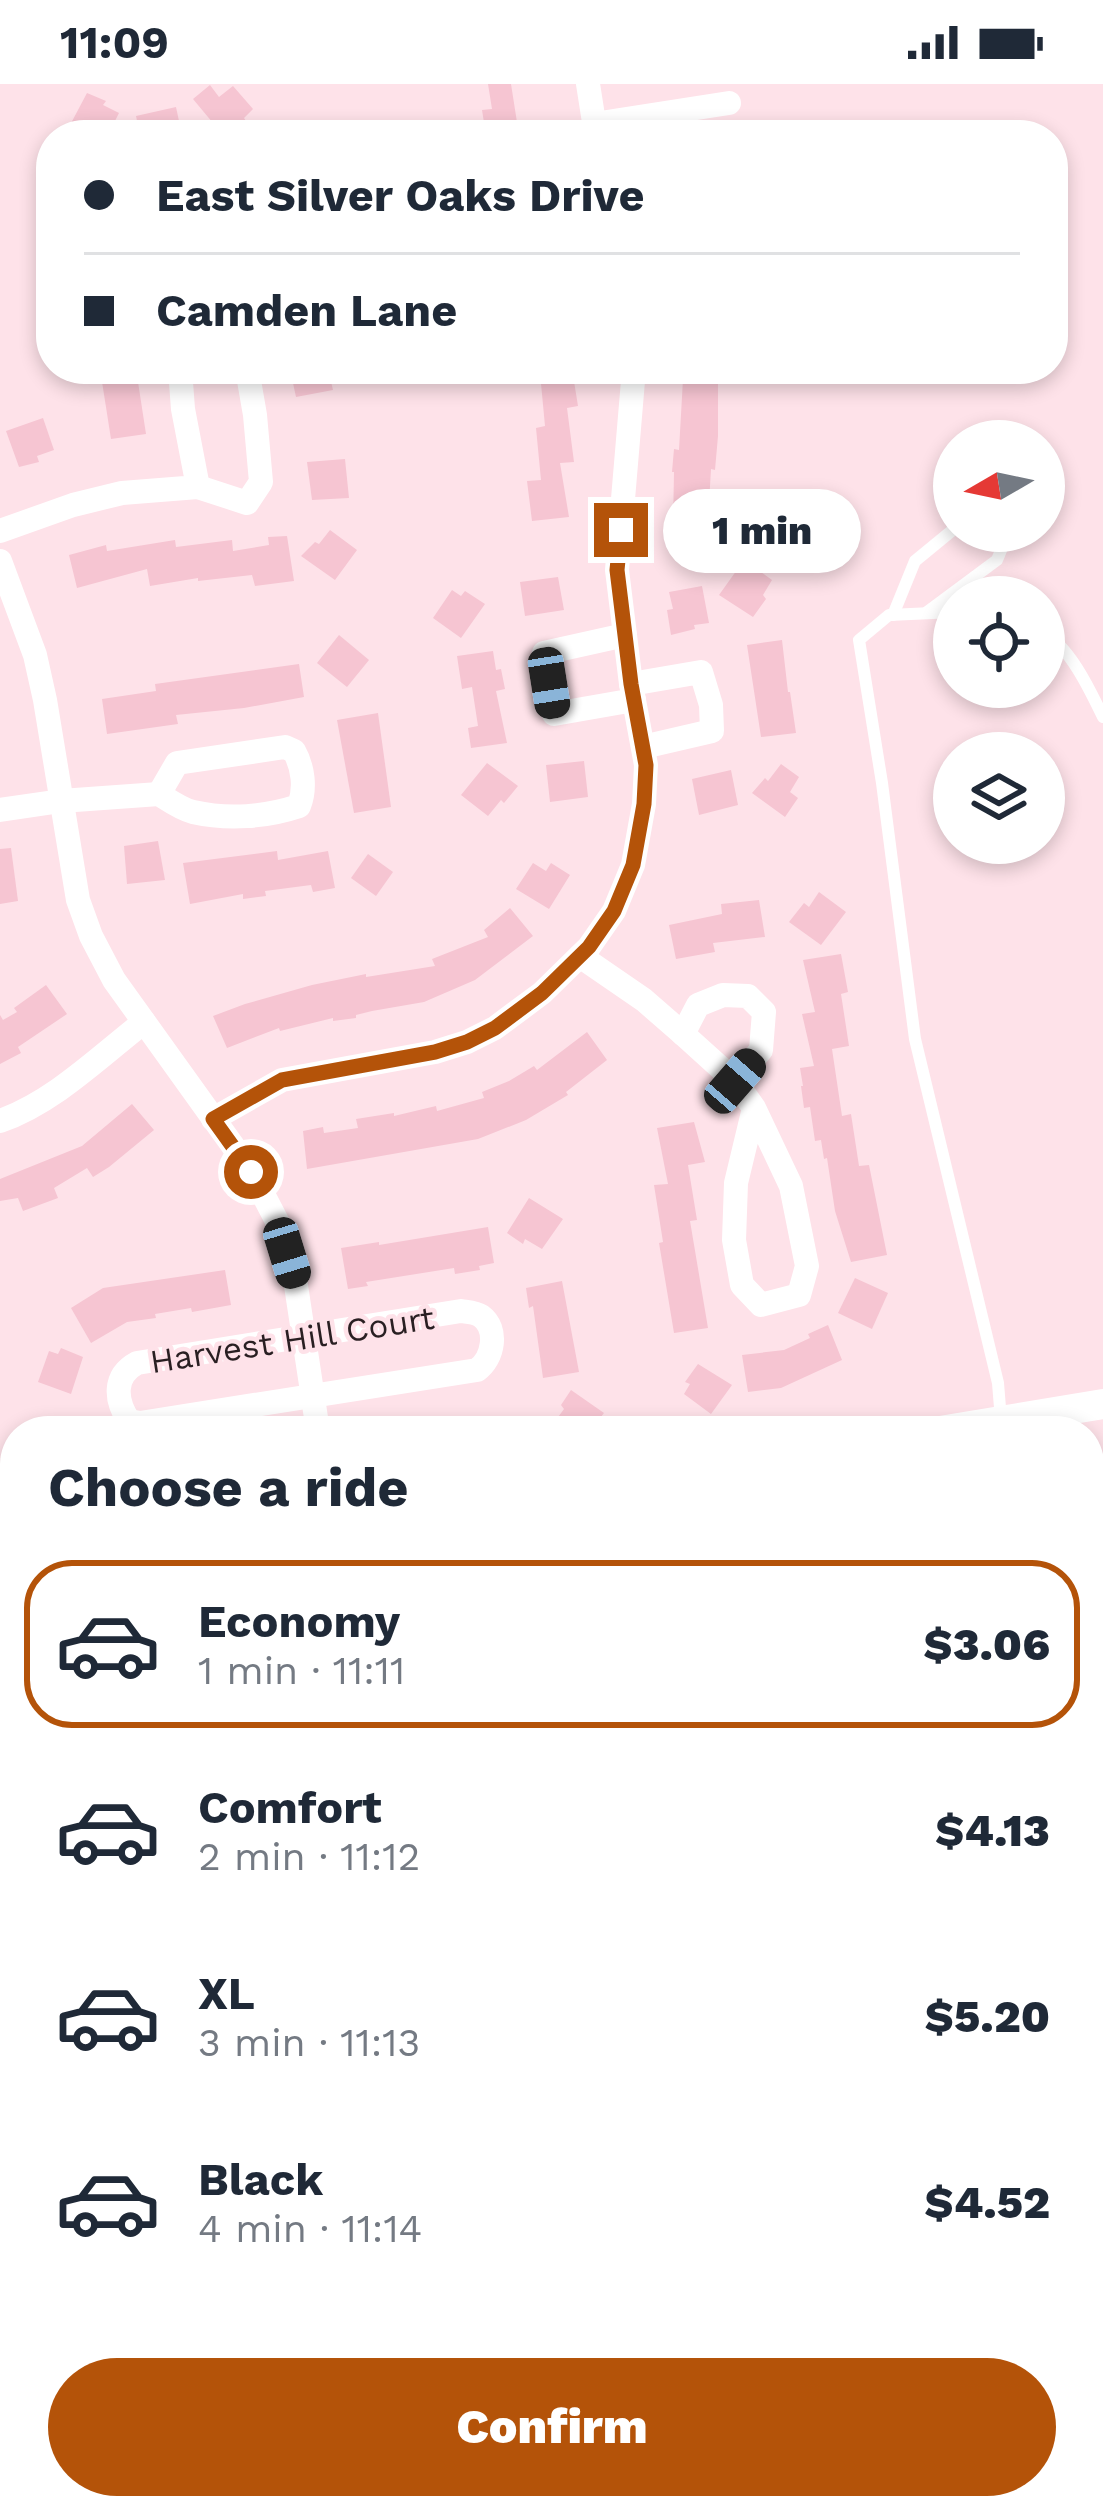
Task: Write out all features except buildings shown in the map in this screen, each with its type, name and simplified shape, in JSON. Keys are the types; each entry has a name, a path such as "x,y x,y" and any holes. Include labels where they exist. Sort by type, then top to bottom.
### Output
{"street":[{"path":"588,84 594,120"},
{"path":"641,120 729,103"},
{"path":"181,384 198,487"},
{"path":"0,531 122,493 198,487 248,503 261,482 249,384"},
{"path":"213,1119 282,1080 435,1052 495,1028 542,993 580,956 614,911 633,865 646,765 617,570 633,384"},
{"path":"0,561 35,655 78,900 91,936 114,980 251,1172 280,1228 295,1279 316,1416"},
{"path":"625,635 544,652 554,714 701,672 712,731 643,747"},
{"path":"0,810 159,794 190,812 235,817 299,806 304,795 298,758 285,747 177,763 159,794"},
{"path":"580,956 683,1034 735,1081 754,1108 791,1186 807,1266 799,1295 761,1305 742,1285 734,1240 736,1183 754,1108"},
{"path":"683,1034 698,1004 723,995 748,996 764,1012 761,1050 735,1081"},
{"path":"0,1121 49,1096 144,1022"},
{"name":"Harvest Hill Court","path":"127,1416 119,1400 118,1382 124,1370 137,1363 460,1311 482,1316 491,1338 492,1353 477,1370 187,1416"},
{"path":"1026,1416 1103,1404"}],"lane":[{"path":"933,546 915,561 893,615 859,640 916,1039 998,1384 1001,1416"},
{"path":"925,614 997,560 1000,552"},
{"path":"893,615 933,613"},
{"path":"1065,653 1103,717"}],"route":[{"path":"251,1172 213,1119 282,1080 435,1052 495,1028 542,993 580,956 614,911 633,865 646,765 621,609 617,570 621,530"}]}
